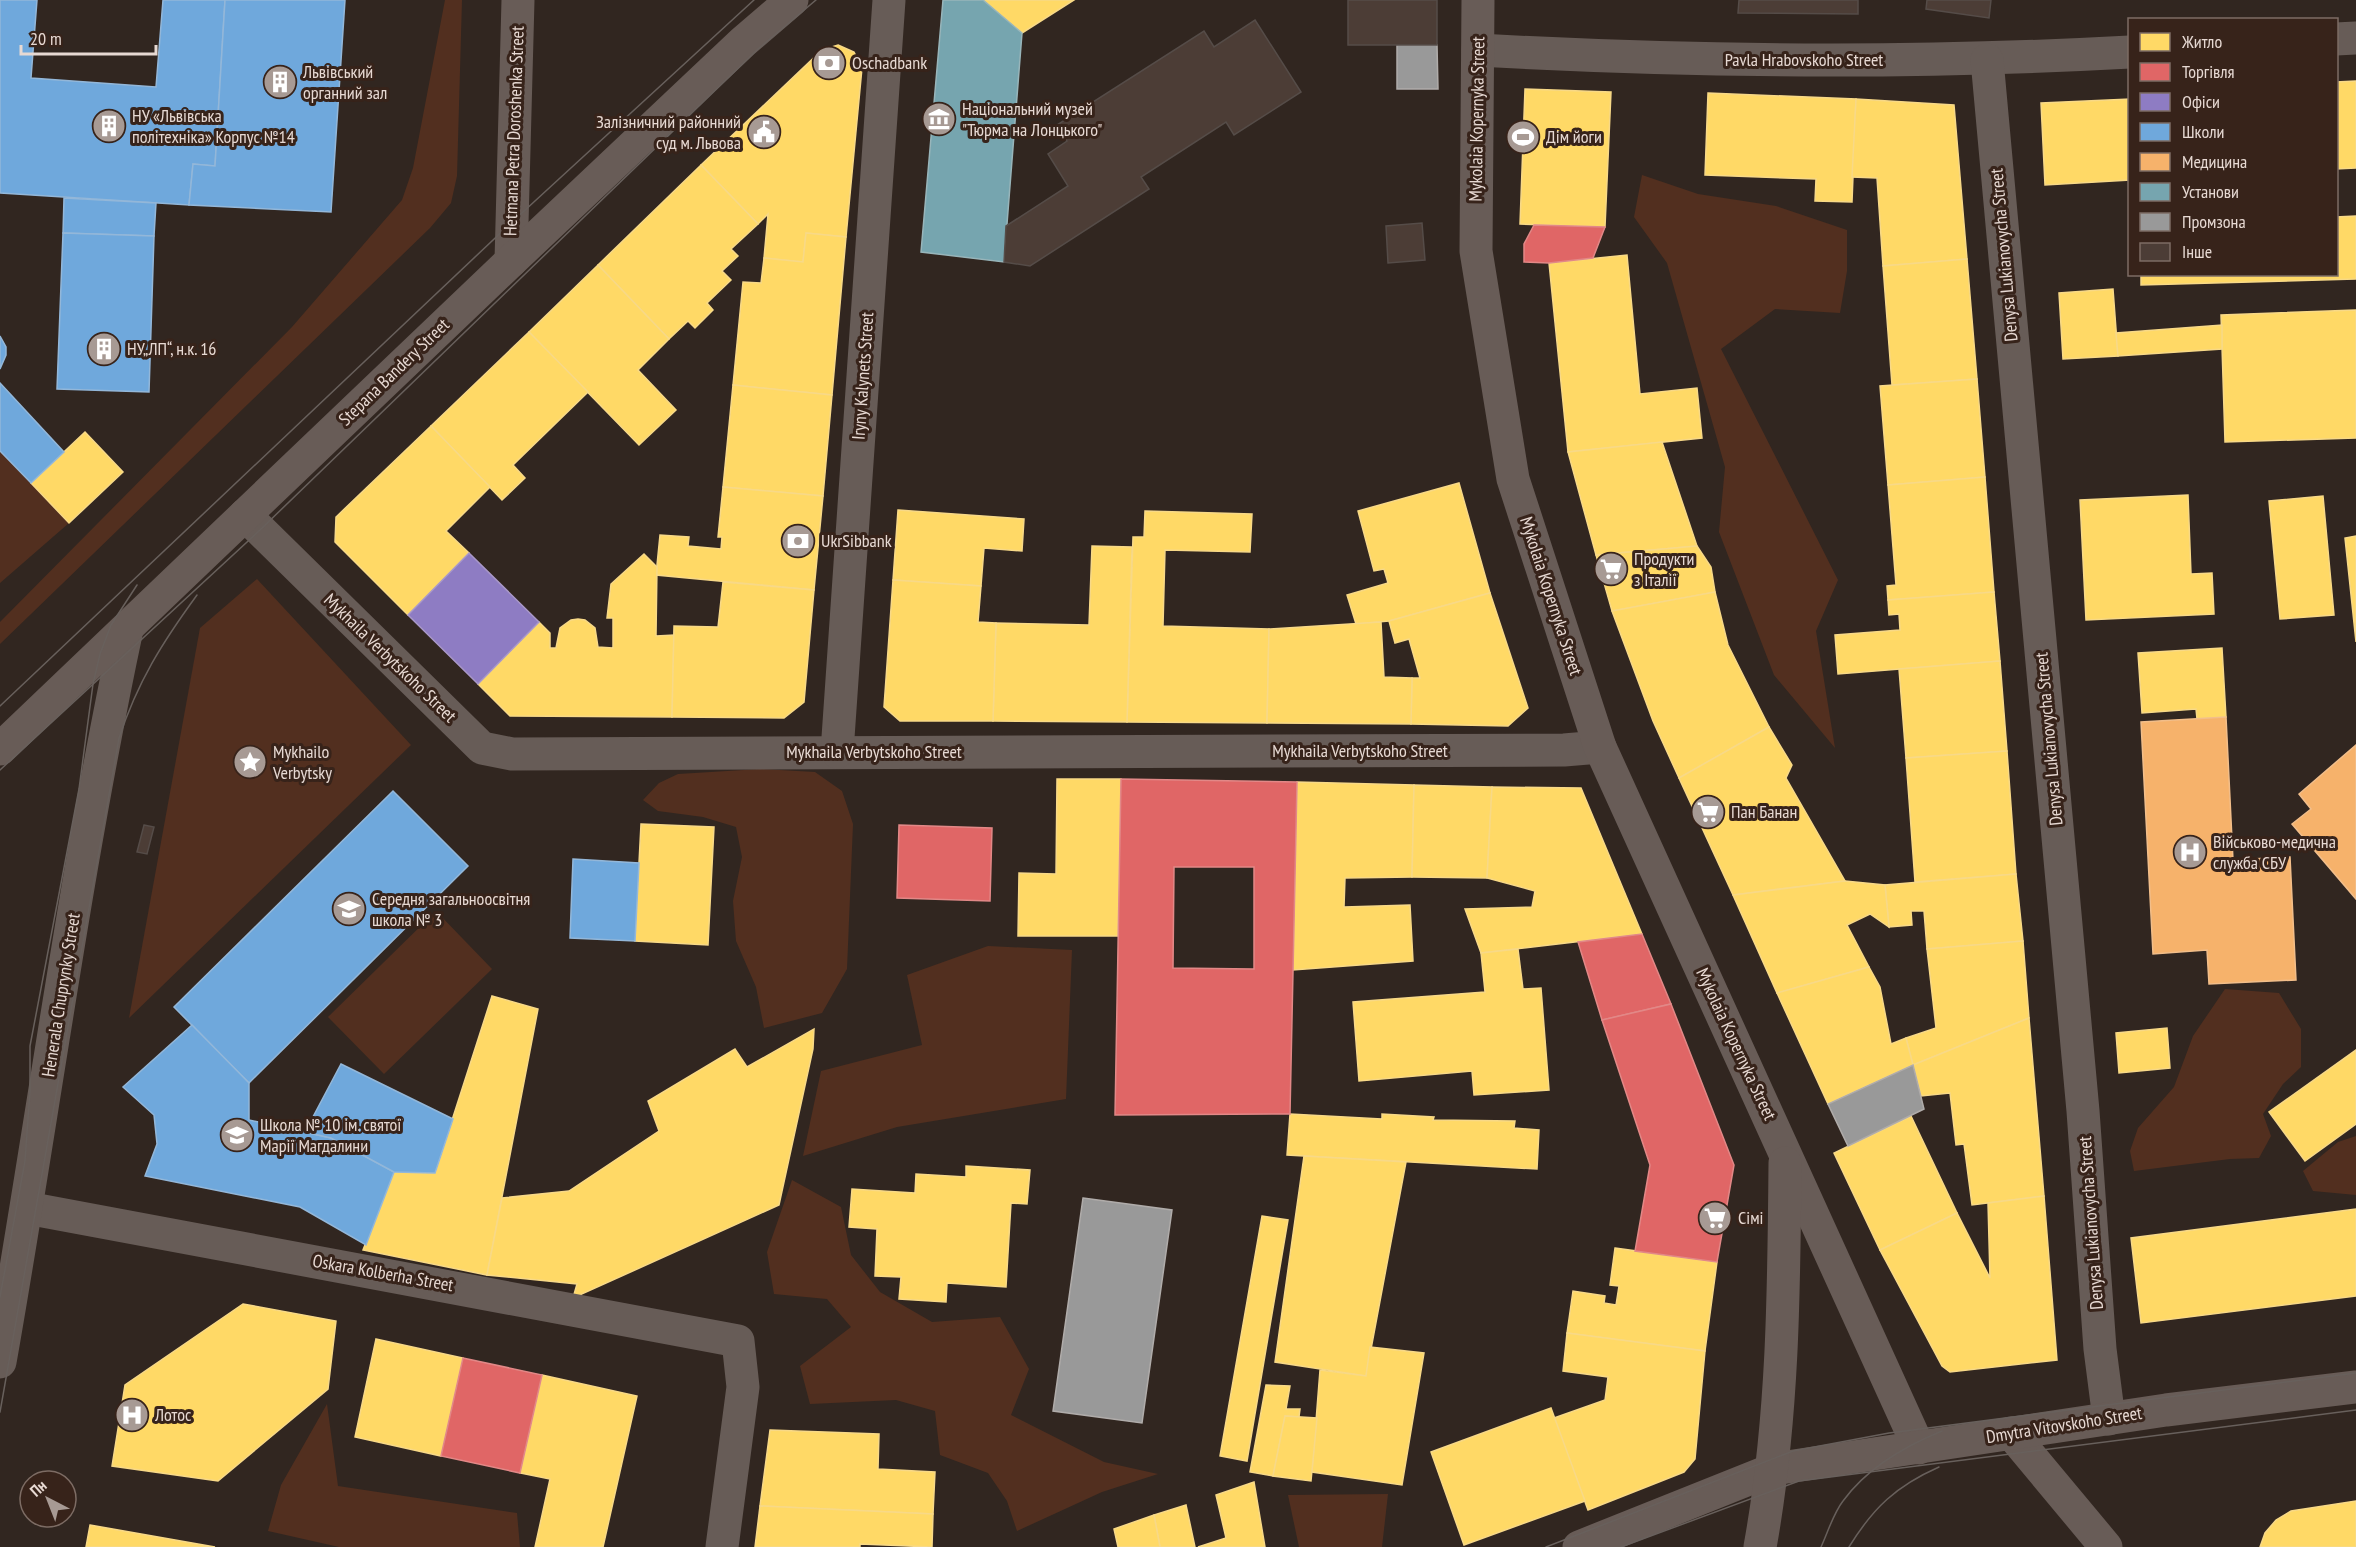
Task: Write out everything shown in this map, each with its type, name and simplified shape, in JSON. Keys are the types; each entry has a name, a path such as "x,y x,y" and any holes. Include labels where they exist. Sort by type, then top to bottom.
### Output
{"main road":[{"name":"Hetmana Petra Doroshenka Street","path":"511,261 518,0"},
{"name":"Stepana Bandery Street","path":"0,749 511,261 743,42 792,0"},
{"name":"Mykolaia Kopernyka Street","path":"1478,0 1476,250 1513,479 1600,747 1919,1448"},
{"name":"Mykolaia Kopernyka Street","path":"1760,1547 1774,1469 1783,1348 1785,1152"},
{"name":"Dmytra Vitovskoho Street","path":"1579,1547 1774,1469 2109,1419 2356,1387"},
{"path":"2011,1433 2106,1547"}],"street":[{"name":"Iryny Kalynets Street","path":"837,752 889,0"},
{"path":"2338,39 2356,38"},
{"name":"Pavla Hrabovskoho Street","path":"1478,50 1664,60 1987,60 2128,52"},
{"name":"Denysa Lukianovycha Street","path":"1987,60 2083,1111 2100,1349 2109,1419"},
{"name":"Mykhaila Verbytskoho Street","path":"245,515 482,748 512,754 1564,750 1600,747"},
{"name":"Henerala Chuprynky Street","path":"0,1362 27,1208 60,989 110,700 126,629"},
{"name":"Oskara Kolberha Street","path":"27,1208 738,1341 743,1387 722,1547"}],"shaded area":[{"path":"445,0 462,0 457,176 451,203 430,228 0,644 0,622 292,327 402,200 413,168"},
{"path":"1642,175 1698,194 1776,206 1847,230 1847,271 1840,313 1775,309 1721,349 1838,580 1816,631 1835,748 1774,675 1719,532 1725,467 1667,263 1634,217"},
{"path":"0,451 69,523 0,583"},
{"path":"257,579 411,745 129,1018 200,628"},
{"path":"760,769 815,772 842,791 853,824 847,969 822,1013 764,1028 756,987 736,941 733,901 742,857 736,827 703,817 658,811 643,800 659,783 678,774"},
{"path":"436,911 492,969 384,1074 328,1017"},
{"path":"988,946 1072,950 1066,1099 897,1127 803,1156 821,1071 922,1045 907,975"},
{"path":"2225,989 2279,993 2301,1029 2301,1067 2283,1084 2263,1114 2271,1136 2259,1158 2230,1159 2134,1171 2130,1151 2138,1128 2174,1087 2193,1036"},
{"path":"2356,1136 2356,1195 2313,1191 2303,1171 2338,1142"},
{"path":"792,1180 841,1207 851,1255 880,1292 932,1322 1000,1317 1029,1369 1011,1415 1104,1462 1158,1474 1102,1492 1017,1531 1007,1501 988,1473 940,1455 935,1411 896,1400 810,1404 800,1366 851,1327 827,1299 774,1294 767,1252"},
{"path":"327,1404 338,1486 517,1513 520,1547 339,1547 268,1531 281,1485"},
{"path":"1388,1494 1382,1547 1299,1547 1288,1495"}],"building: Житло":[{"path":"983,0 1074,0 1022,33"},
{"path":"838,45 854,52 862,68 846,237 806,233 803,262 764,258 768,214 758,224 701,165 822,50"},
{"path":"2356,81 2356,168 2338,169 2338,82"},
{"path":"1525,89 1611,92 1605,227 1520,224"},
{"path":"1708,93 1856,99 1852,202 1815,201 1816,179 1705,175"},
{"path":"1856,99 1954,105 1967,259 1883,266 1877,178 1852,177"},
{"path":"2128,99 2128,180 2045,185 2041,103"},
{"path":"701,165 758,224 731,249 738,256 722,271 731,280 707,303 713,310 695,328 688,321 669,339 598,265"},
{"path":"2356,216 2356,279 2141,285 2141,276 2338,276 2338,217"},
{"path":"806,233 846,237 832,395 733,385 743,282 761,283 764,258 803,262"},
{"path":"1627,255 1640,394 1697,388 1702,438 1568,452 1549,263"},
{"path":"1967,259 1977,379 1892,385 1883,266"},
{"path":"598,265 669,339 638,370 676,410 639,445 529,332"},
{"path":"2113,289 2118,356 2063,359 2059,293"},
{"path":"2356,310 2356,438 2225,442 2221,315"},
{"path":"2222,325 2222,349 2118,356 2116,333"},
{"path":"529,332 588,392 513,465 525,478 502,500 431,426"},
{"path":"1977,379 1985,477 1888,485 1880,386"},
{"path":"733,385 832,395 823,496 723,487"},
{"path":"431,426 490,487 446,531 469,553 408,615 335,542 336,517"},
{"path":"85,432 123,472 69,523 31,483"},
{"path":"1662,442 1697,546 1596,555 1568,452"},
{"path":"1985,477 1994,592 1888,600 1887,586 1896,585 1888,485"},
{"path":"1459,483 1490,593 1389,621 1356,624 1347,595 1388,583 1384,569 1374,571 1358,511"},
{"path":"723,487 823,496 814,590 656,575 660,535 689,537 688,546 721,549 722,537 718,537"},
{"path":"2188,495 2191,574 2212,573 2214,614 2086,620 2080,500"},
{"path":"2323,496 2334,615 2280,619 2269,501"},
{"path":"898,510 1024,519 1022,551 984,548 981,586 893,580"},
{"path":"1145,511 1252,514 1250,552 1165,550 1163,626 1269,629 1267,723 1127,722 1133,537 1144,537"},
{"path":"2356,536 2356,642 2345,538"},
{"path":"1092,546 1132,547 1127,722 993,721 996,623 1089,625"},
{"path":"1697,546 1711,567 1715,592 1612,611 1596,555"},
{"path":"644,554 657,567 656,636 674,635 672,717 510,716 478,684 539,622 550,633 550,648 556,648 560,628 571,620 578,619 585,620 595,628 598,647 613,648 613,618 607,618 611,584"},
{"path":"893,580 981,586 978,622 996,623 993,721 900,721 884,707"},
{"path":"723,582 814,590 804,702 784,718 672,717 674,626 718,627"},
{"path":"1715,592 1728,645 1769,727 1679,778 1653,721 1612,611"},
{"path":"1994,592 2000,661 1838,674 1835,635 1900,630 1899,614 1889,615 1888,600"},
{"path":"1490,593 1528,708 1508,726 1411,724 1412,678 1420,678 1409,639 1395,643 1389,621"},
{"path":"1381,622 1384,677 1412,678 1411,724 1267,723 1269,629"},
{"path":"2222,648 2226,717 2197,719 2196,709 2142,713 2138,653"},
{"path":"2000,661 2007,751 1906,758 1899,669"},
{"path":"1769,727 1792,765 1786,778 1845,881 1733,895 1679,778"},
{"path":"2007,751 2016,874 1915,882 1906,758"},
{"path":"1057,779 1121,779 1118,936 1018,936 1019,873 1056,874"},
{"path":"1297,782 1414,785 1412,877 1345,878 1344,907 1410,905 1413,961 1293,970"},
{"path":"1414,785 1492,787 1487,878 1412,877"},
{"path":"1492,787 1581,788 1642,934 1481,953 1465,909 1532,907 1535,891 1487,878"},
{"path":"641,824 714,827 708,945 635,941"},
{"path":"2016,874 2023,941 1927,949 1924,911 1911,911 1912,925 1889,927 1885,885"},
{"path":"1845,881 1885,885 1889,927 1870,914 1847,925 1869,967 1777,993 1733,895"},
{"path":"2023,941 2029,1018 1913,1065 1906,1038 1936,1028 1927,949"},
{"path":"1518,949 1523,989 1541,988 1549,1090 1474,1095 1472,1071 1359,1081 1353,1002 1485,992 1481,953"},
{"path":"1869,967 1880,987 1891,1044 1906,1038 1913,1065 1828,1104 1777,993"},
{"path":"492,996 538,1009 487,1275 363,1250 394,1172 435,1173"},
{"path":"2029,1018 2044,1196 1972,1205 1964,1144 1956,1145 1950,1093 1921,1096 1913,1065"},
{"path":"2167,1028 2170,1068 2119,1073 2116,1033"},
{"path":"814,1029 813,1049 779,1205 573,1298 577,1284 487,1275 502,1198 569,1191 659,1131 648,1101 735,1049 747,1067"},
{"path":"2356,1050 2356,1124 2305,1161 2269,1112"},
{"path":"1290,1114 1382,1119 1382,1114 1434,1117 1433,1120 1515,1121 1514,1128 1539,1130 1537,1169 1287,1155"},
{"path":"1911,1116 1957,1213 1880,1250 1834,1153"},
{"path":"1304,1156 1406,1162 1366,1376 1275,1362"},
{"path":"966,1166 1030,1170 1027,1204 1011,1203 1006,1287 947,1283 946,1302 899,1299 901,1277 875,1276 877,1229 849,1227 852,1189 915,1193 916,1174 966,1177"},
{"path":"2044,1196 2057,1360 1950,1372 1942,1366 1880,1250 1957,1213 1990,1278 1988,1203"},
{"path":"2356,1209 2356,1296 2141,1323 2131,1238"},
{"path":"1262,1216 1288,1220 1247,1461 1220,1456"},
{"path":"1615,1248 1717,1262 1705,1351 1567,1333 1573,1291 1605,1296 1604,1303 1616,1305 1619,1286 1610,1285"},
{"path":"243,1304 336,1321 328,1389 218,1481 112,1466 125,1385"},
{"path":"1567,1333 1705,1351 1695,1459 1684,1472 1588,1510 1554,1418 1605,1400 1608,1377 1563,1371"},
{"path":"376,1339 463,1358 441,1456 355,1437"},
{"path":"1370,1347 1424,1353 1402,1485 1312,1472 1320,1370 1366,1376"},
{"path":"542,1375 637,1396 603,1547 535,1547 550,1479 520,1473"},
{"path":"1266,1385 1290,1386 1286,1409 1300,1409 1299,1417 1285,1416 1273,1476 1250,1472"},
{"path":"1551,1408 1585,1501 1464,1545 1431,1452"},
{"path":"1285,1416 1317,1418 1311,1481 1273,1476"},
{"path":"770,1430 879,1434 878,1469 935,1472 933,1514 760,1506"},
{"path":"1254,1482 1265,1547 1198,1547 1226,1538 1216,1495"},
{"path":"2356,1501 2356,1547 2260,1547 2265,1533 2276,1520 2291,1511"},
{"path":"1186,1505 1195,1547 1160,1547 1154,1515"},
{"path":"760,1506 933,1514 932,1547 860,1544 860,1547 755,1547"},
{"path":"1154,1515 1160,1547 1118,1547 1114,1529"},
{"path":"90,1525 215,1547 86,1547"}],"building: Торгівля":[{"path":"1534,225 1605,227 1593,258 1549,263 1524,262 1524,244"},
{"path":"1121,779 1297,782 1290,1114 1115,1115","holes":["1174,867 1254,867 1254,969 1173,968"]},
{"path":"899,825 992,828 990,901 897,898"},
{"path":"1642,934 1671,1004 1602,1020 1578,942"},
{"path":"1671,1004 1734,1165 1717,1262 1635,1251 1650,1165 1602,1020"},
{"path":"463,1358 542,1375 520,1473 441,1456"}],"building: Офіси":[{"path":"469,553 539,622 478,684 408,615"}],"building: Школи":[{"name":"НУ «Львівська політехніка» Корпус №14","path":"0,0 37,0 31,78 156,87 163,0 225,0 215,166 193,164 189,205 0,193"},
{"name":"Львівський органний зал","path":"225,0 345,0 331,212 189,205 193,164 215,166"},
{"path":"64,198 156,203 154,236 63,233"},
{"name":"НУ„ЛП“, н.к. 16","path":"63,233 154,236 149,392 57,389"},
{"path":"0,336 6,347 6,355 0,369"},
{"path":"0,383 64,452 31,483 0,451"},
{"name":"Середня загальноосвітня школа № 3","path":"393,791 468,866 249,1083 174,1007"},
{"path":"573,859 639,863 635,941 570,938"},
{"name":"Школа № 10 ім. святої Марії Магдалини","path":"192,1025 249,1083 249,1120 331,1138 394,1172 366,1245 300,1207 145,1176 157,1144 154,1115 123,1087"},
{"path":"341,1064 453,1119 435,1173 394,1172 331,1138 305,1132"}],"building: Медицина":[{"name":"Військово-медична служба СБУ","path":"2226,717 2233,860 2290,857 2296,980 2209,984 2207,950 2153,954 2141,722"},
{"path":"2356,745 2356,899 2292,824 2311,809 2299,794"}],"building: Установи":[{"path":"943,0 983,0 1022,33 1004,262 921,252"}],"building: Промзона":[{"path":"1397,45 1437,45 1438,89 1397,89"},
{"path":"1913,1065 1924,1109 1848,1146 1828,1104"},
{"path":"1083,1198 1172,1210 1142,1423 1053,1411"}],"building: Інше":[{"path":"1348,0 1437,0 1437,45 1348,45"},
{"path":"1739,0 1858,0 1858,14 1738,13"},
{"path":"1927,0 1991,0 1989,18 1926,9"},
{"path":"1255,20 1301,92 1234,135 1226,122 1141,177 1149,189 1030,266 1004,262 1006,226 1068,186 1048,154 1067,141 1057,125 1204,31 1214,47"},
{"path":"1422,223 1425,260 1388,263 1386,226"},
{"path":"144,825 154,827 147,854 137,852"}],"tram line":[{"path":"0,706 511,223 754,0"},
{"path":"0,770 260,530 758,49 816,0"},
{"path":"0,1297 25,1161 30,1091 30,1046 79,789 93,684 100,654 111,625 137,585"},
{"path":"0,1412 119,738 134,698 152,663 197,595"},
{"path":"1546,1547 1793,1451 1889,1433 2356,1373"},
{"path":"1621,1547 1799,1481 2356,1410"},
{"path":"1821,1547 1839,1506 1863,1478 1901,1451 1942,1431"},
{"path":"1849,1547 1867,1521 1898,1490 1939,1467"}],"place":[{"name":"Oschadbank","path":"829,63"},
{"name":"Львівський органний зал","path":"280,82"},
{"name":"Національний музей \"Тюрма на Лонцького\"","path":"939,119"},
{"name":"НУ «Львівська політехніка» Корпус №14","path":"109,126"},
{"name":"Залізничний районний суд м. Львова","path":"764,132"},
{"name":"Дім йоги","path":"1523,137"},
{"name":"НУ„ЛП“, н.к. 16","path":"104,349"},
{"name":"UkrSibbank","path":"798,541"},
{"name":"Продукти з Італії","path":"1611,569"},
{"name":"Mykhailo Verbytsky","path":"250,762"},
{"name":"Пан Банан","path":"1708,812"},
{"name":"Військово-медична служба СБУ","path":"2190,852"},
{"name":"Середня загальноосвітня школа № 3","path":"349,909"},
{"name":"Школа № 10 ім. святої Марії Магдалини","path":"237,1135"},
{"name":"Сімі","path":"1715,1218"},
{"name":"Лотос","path":"132,1415"}]}
